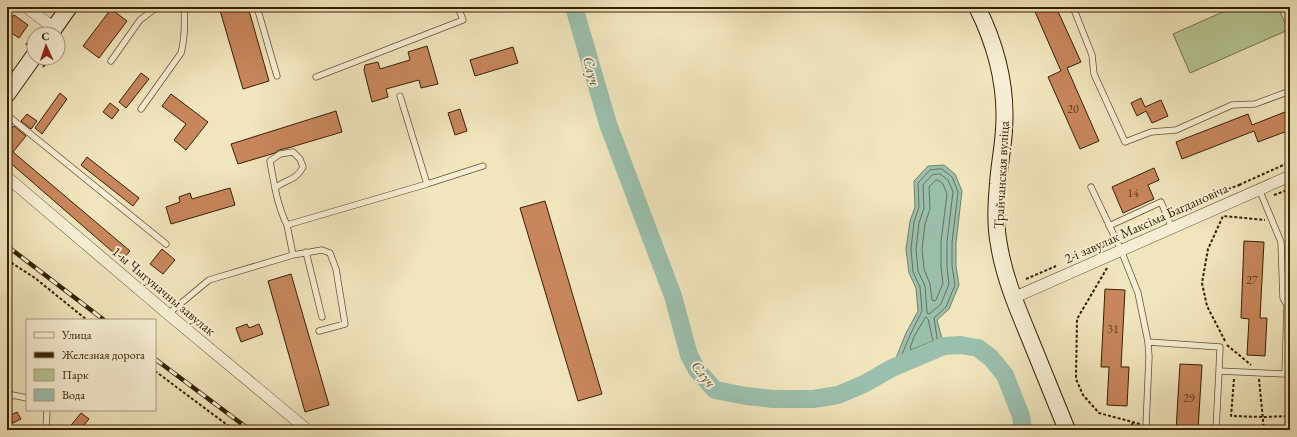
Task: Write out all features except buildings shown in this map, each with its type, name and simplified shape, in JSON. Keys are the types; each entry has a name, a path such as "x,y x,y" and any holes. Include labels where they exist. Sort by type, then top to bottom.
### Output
{"street":[{"path":"26,7 47,26"},
{"path":"56,26 69,7"},
{"name":"Трайчанская вуліца","path":"977,7 986,24 995,50 1003,91 1004,131 996,216 998,244 1013,298 1067,430"},
{"path":"7,94 27,66"},
{"name":"2-і завулак Максіма Багдановіча","path":"1013,298 1290,176"},
{"name":"1-ы Чыгуначны завулак","path":"7,177 305,429"}],"lane":[{"path":"111,61 140,20 157,7"},
{"path":"141,109 181,53 184,43 185,29 184,7"},
{"path":"256,7 277,76"},
{"path":"316,77 463,20 458,7"},
{"path":"1073,7 1092,55 1094,74 1125,142 1151,132 1176,130 1232,106 1254,104 1290,90"},
{"path":"400,96 427,184"},
{"path":"7,115 166,244"},
{"path":"275,188 299,174 303,167 300,159 293,152 280,154 270,161 275,188 280,212 287,225 293,255"},
{"path":"287,225 483,166"},
{"path":"1091,187 1121,250 1138,293 1148,342 1149,358 1146,426"},
{"path":"1219,372 1285,374 1287,305 1283,298 1281,242 1259,189"},
{"path":"1110,226 1161,202 1172,228"},
{"path":"168,314 209,280 293,255 322,250 330,254 336,270 346,324 319,332"},
{"path":"306,252 322,317"},
{"path":"1148,342 1220,348 1216,430"},
{"path":"7,400 12,395 26,398"},
{"path":"46,430 47,411"}],"path":[{"path":"1239,185 1290,162"},
{"path":"1264,430 1264,417 1258,373 1227,345 1207,306 1202,283 1208,249 1223,216 1272,220"},
{"path":"1103,258 1107,267 1076,319 1076,379 1083,395 1099,413 1146,426"},
{"path":"7,260 35,278 86,319"},
{"path":"1026,279 1062,264"},
{"path":"156,371 234,430"},
{"path":"1234,372 1230,416 1288,416"},
{"path":"1284,430 1288,416 1290,398"},
{"path":"1130,430 1133,422"}],"green space":[{"path":"1234,7 1278,7 1288,30 1190,73 1173,34"}],"water":[{"path":"944,165 955,174 962,191 956,243 956,266 959,285 949,309 937,320 944,346 892,368 906,333 918,311 916,288 909,273 906,249 910,221 915,207 914,181 928,166"}],"waterway":[{"name":"Случ","path":"574,7 608,124 673,296 689,355 697,370 715,390 746,396 774,399 813,399 838,395 864,384 892,368 944,346 961,345 978,348 991,358 1005,375 1021,416 1023,430"}],"railway":[{"path":"7,246 103,319"},
{"path":"156,360 250,430"}]}
